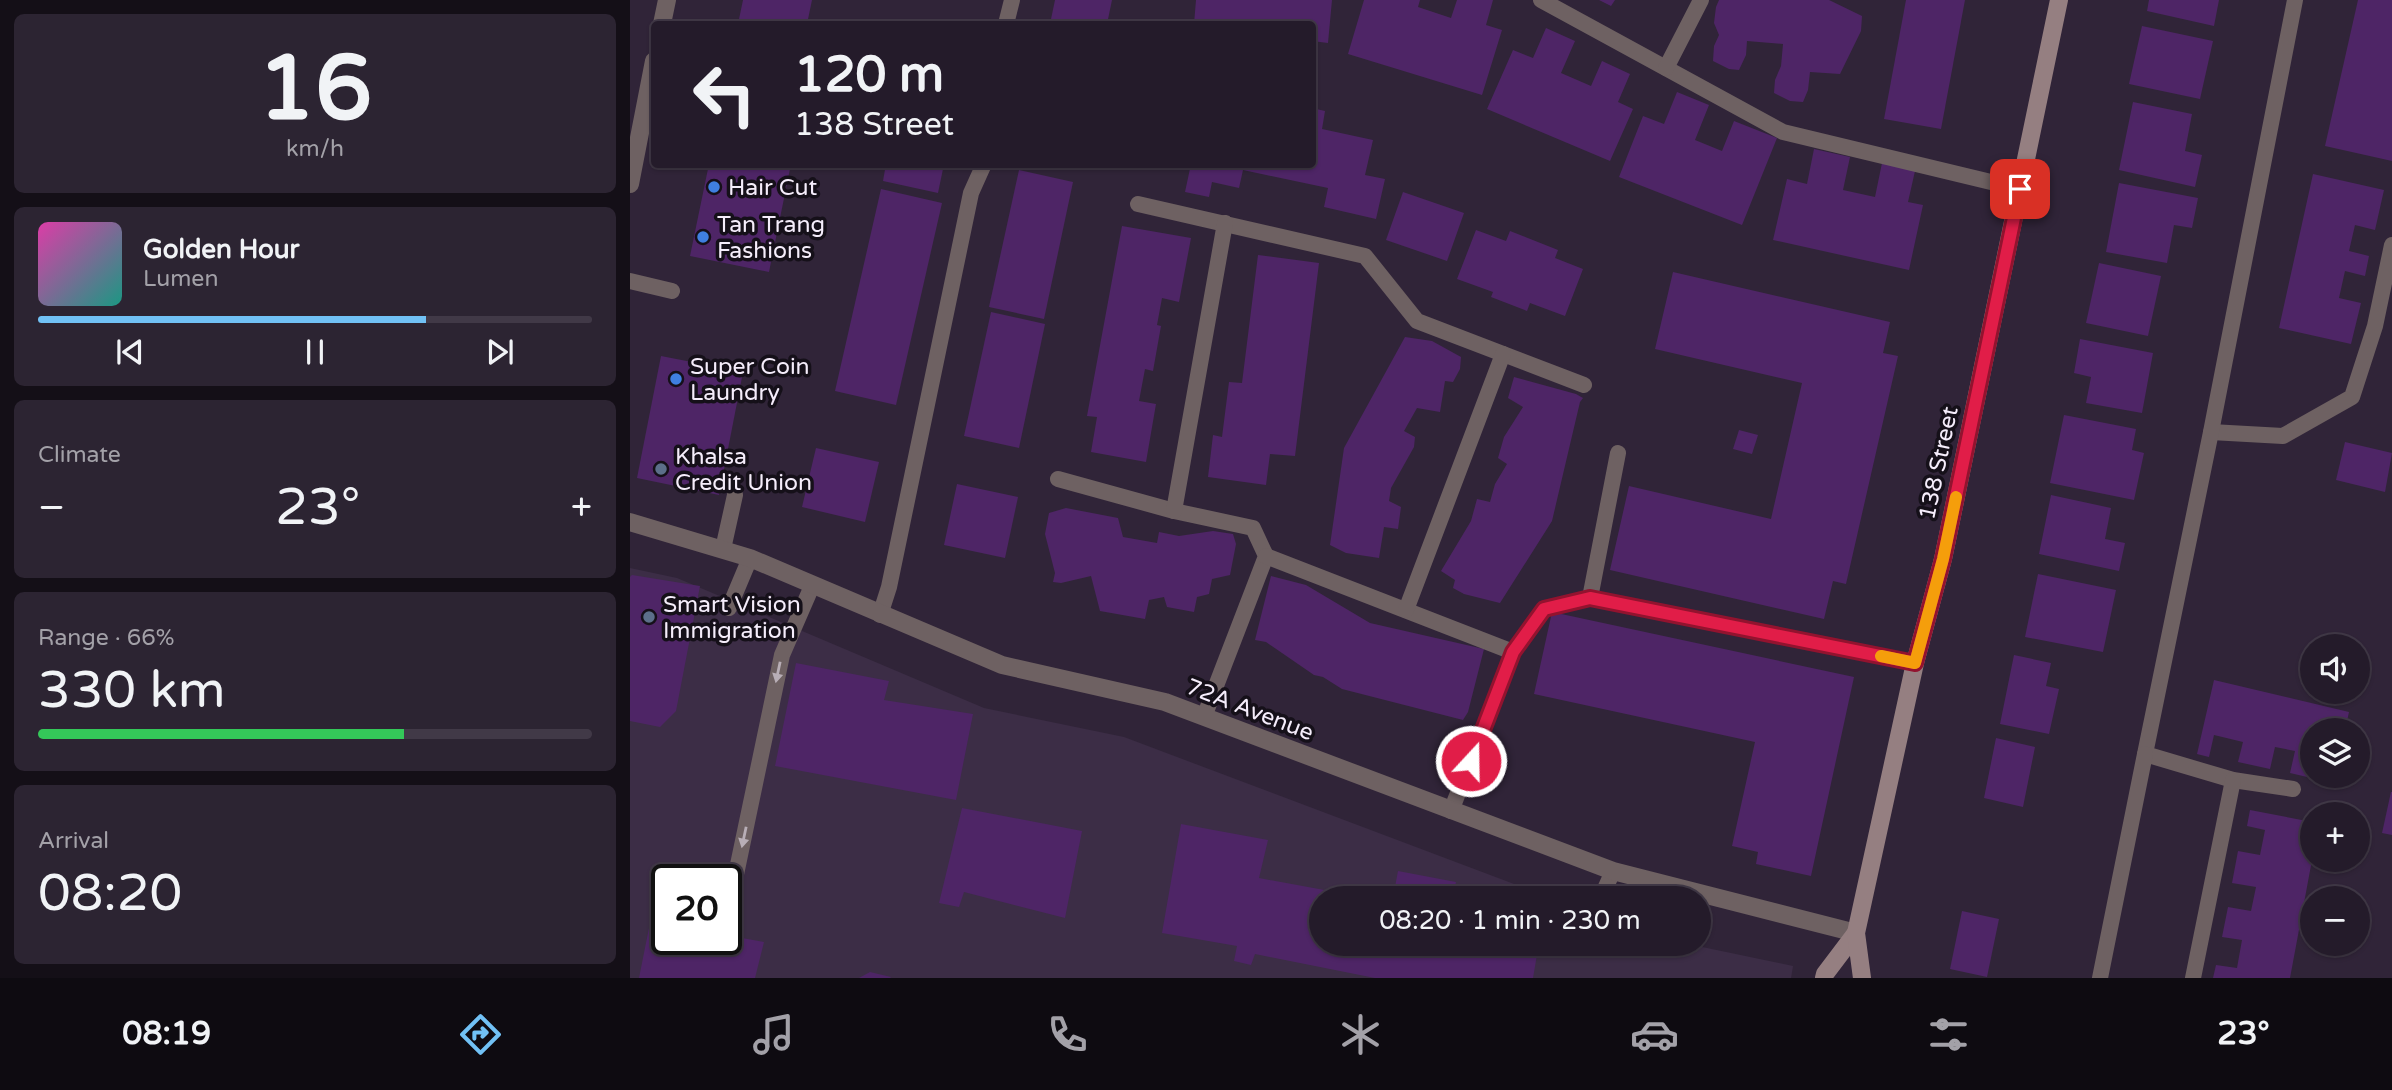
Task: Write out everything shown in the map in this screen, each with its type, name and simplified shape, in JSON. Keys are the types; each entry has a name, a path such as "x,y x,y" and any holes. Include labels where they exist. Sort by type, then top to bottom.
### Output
{"main road":[{"name":"138 Street","path":"1862,978 1856,933 1915,663 1943,559 2059,0"},
{"name":"138 Street","path":"1824,978 1856,933"}],"street":[{"path":"663,21 667,0"},
{"path":"630,184 651,76"},
{"name":"72A Avenue","path":"630,522 750,558 1002,665 1165,702 1613,871 1856,933"}],"lane":[{"path":"1007,21 1012,0"},
{"path":"1541,0 1783,132 2020,189"},
{"path":"1666,68 1701,0"},
{"path":"2100,978 2295,0"},
{"path":"880,615 889,587 971,193 982,168"},
{"path":"1138,204 1365,256 1417,321 1584,385"},
{"path":"1174,511 1225,223"},
{"path":"2211,432 2283,436 2352,397 2375,326 2392,245"},
{"path":"630,281 672,291"},
{"path":"1406,610 1503,354"},
{"path":"1590,598 1618,453"},
{"path":"1058,479 1174,511 1253,528 1266,556 1513,652"},
{"path":"723,549 735,495"},
{"path":"1204,717 1266,556"},
{"path":"729,608 750,558"},
{"path":"738,864 782,655 812,586"},
{"path":"1451,811 1513,652 1544,609 1590,598 1915,663"},
{"path":"2144,754 2233,780 2293,789"},
{"path":"2193,978 2233,780"},
{"path":"1606,886 1613,871"}],"shaded area":[{"path":"630,568 677,578 984,708 1124,737 1519,886 1309,886 1309,956 1711,956 1711,949 1793,966 1791,978 630,978"}],"building":[{"path":"743,0 812,0 808,21 739,21"},
{"path":"1055,0 1112,0 1108,21 1051,21"},
{"path":"1196,0 1332,0 1328,43 1316,42 1316,21 1194,21"},
{"path":"1364,0 1420,0 1418,7 1451,18 1457,0 1493,0 1486,25 1502,30 1482,95 1348,54"},
{"path":"1599,0 1615,0 1611,6"},
{"path":"1719,0 1829,0 1862,16 1861,31 1840,74 1810,72 1808,90 1803,102 1790,101 1774,93 1783,44 1747,41 1746,55 1739,70 1729,69 1713,61 1714,46 1719,35 1714,23"},
{"path":"1906,0 1965,0 1941,129 1884,119"},
{"path":"2149,0 2219,0 2214,26 2147,11"},
{"path":"2358,0 2392,0 2392,161 2325,146"},
{"path":"2142,26 2213,41 2200,99 2129,84"},
{"path":"1546,28 1575,41 1561,73 1591,86 1602,61 1630,74 1618,102 1633,109 1610,161 1487,109 1513,50 1533,58"},
{"path":"1677,92 1709,105 1695,140 1722,151 1734,121 1777,138 1742,225 1619,177 1643,116 1664,124"},
{"path":"2133,102 2192,114 2185,151 2202,155 2195,187 2119,170"},
{"path":"1316,109 1325,111 1322,129 1373,140 1365,175 1385,179 1376,219 1324,207 1328,188 1243,170 1239,188 1212,182 1209,197 1185,192 1190,168 1316,168"},
{"path":"1814,149 1850,157 1843,190 1875,197 1882,163 1915,171 1908,202 1923,205 1909,270 1773,240 1787,179 1807,184"},
{"path":"708,168 790,168 769,272 690,256"},
{"path":"885,168 943,168 938,193 883,181"},
{"path":"1019,170 1073,182 1044,319 989,307"},
{"path":"2313,174 2384,190 2375,230 2355,225 2349,251 2369,256 2365,276 2345,271 2339,298 2361,303 2351,344 2279,328"},
{"path":"2119,183 2198,198 2192,228 2174,225 2167,263 2106,252"},
{"path":"881,189 942,203 896,405 835,391"},
{"path":"1403,192 1464,213 1447,261 1386,240"},
{"path":"1122,226 1191,238 1179,302 1162,298 1157,325 1161,326 1153,371 1145,369 1139,401 1156,404 1146,462 1091,452 1097,417 1087,416"},
{"path":"1476,230 1506,241 1510,231 1558,250 1555,258 1583,269 1565,316 1530,303 1527,311 1491,297 1493,292 1457,279"},
{"path":"1258,255 1319,263 1295,456 1270,454 1266,485 1208,477 1213,435 1222,437 1229,382 1242,383"},
{"path":"2099,263 2161,276 2148,336 2086,323"},
{"path":"1673,272 1890,322 1883,353 1898,356 1846,584 1833,581 1824,619 1610,570 1629,486 1771,519 1802,383 1655,349"},
{"path":"991,312 1045,324 1019,448 964,436"},
{"path":"1405,337 1432,341 1461,357 1460,369 1453,382 1445,381 1440,412 1417,408 1404,431 1415,437 1414,447 1391,488 1389,501 1401,507 1398,529 1384,527 1379,558 1346,553 1330,545 1344,448"},
{"path":"2080,339 2153,353 2142,413 2086,403 2091,377 2074,373"},
{"path":"661,356 743,372 719,495 637,478"},
{"path":"1514,377 1583,398 1552,521 1500,603 1464,594 1453,588 1455,580 1441,571 1471,521 1477,499 1490,502 1495,484 1507,464 1498,458 1504,437 1523,407 1508,398"},
{"path":"2064,415 2136,429 2132,450 2144,453 2134,500 2050,483"},
{"path":"1739,430 1758,435 1752,454 1733,449"},
{"path":"2345,442 2392,453 2385,492 2336,480"},
{"path":"816,448 879,462 865,522 802,507"},
{"path":"957,484 1018,497 1005,558 944,545"},
{"path":"2051,495 2111,508 2105,539 2125,543 2119,571 2039,554"},
{"path":"1066,508 1118,518 1123,537 1157,543 1159,532 1179,536 1213,531 1233,534 1236,544 1230,575 1212,579 1209,594 1197,597 1194,612 1167,607 1164,597 1149,600 1145,619 1100,611 1091,576 1061,583 1053,582 1055,573 1045,534 1049,513"},
{"path":"2038,574 2116,590 2103,652 2025,637"},
{"path":"632,575 700,586 676,711 660,727 630,721"},
{"path":"1271,576 1306,585 1370,623 1484,649 1468,712 1463,720 1342,689 1323,677 1314,675 1266,642 1255,640"},
{"path":"1552,612 1854,677 1811,876 1756,864 1758,852 1732,846 1755,742 1534,694"},
{"path":"2014,655 2051,663 2046,686 2059,689 2049,734 2000,724"},
{"path":"796,663 889,681 884,700 973,714 956,800 775,766"},
{"path":"2214,680 2300,700 2300,704 2315,704 2349,712 2348,718 2300,718 2300,775 2290,773 2295,751 2275,747 2270,769 2238,762 2243,742 2214,735 2209,757 2197,754"},
{"path":"1996,738 2035,747 2023,807 1984,798"},
{"path":"2392,792 2392,835 2382,833"},
{"path":"962,808 1082,831 1065,918 964,892 959,907 939,903"},
{"path":"2250,810 2300,820 2300,872 2310,872 2307,886 2300,886 2300,924 2290,978 2213,978 2216,965 2237,968 2242,940 2222,937 2228,907 2251,911 2256,887 2232,883 2238,851 2260,855 2265,830 2247,826"},
{"path":"1181,824 1268,840 1259,878 1309,887 1309,956 1537,956 1533,978 1375,978 1255,954 1251,965 1234,961 1237,946 1162,933"},
{"path":"1398,871 1456,882 1455,886 1395,886"},
{"path":"1962,911 1999,919 1987,977 1950,969"},
{"path":"651,918 651,955 742,955 742,938 764,942 755,978 639,978"},
{"path":"870,972 891,977 859,978"}],"slow traffic":[{"path":"1881,656 1915,663 1943,559 1956,497"}],"place":[{"name":"Hair Cut","path":"714,187"},
{"name":"Tan Trang Fashions","path":"703,237"},
{"name":"Super Coin Laundry","path":"676,379"},
{"name":"Khalsa Credit Union","path":"661,469"},
{"name":"Smart Vision Immigration","path":"649,617"}],"route":[{"path":"1471,761 1513,652 1544,609 1590,598 1915,663 1943,559 2020,189"}]}
